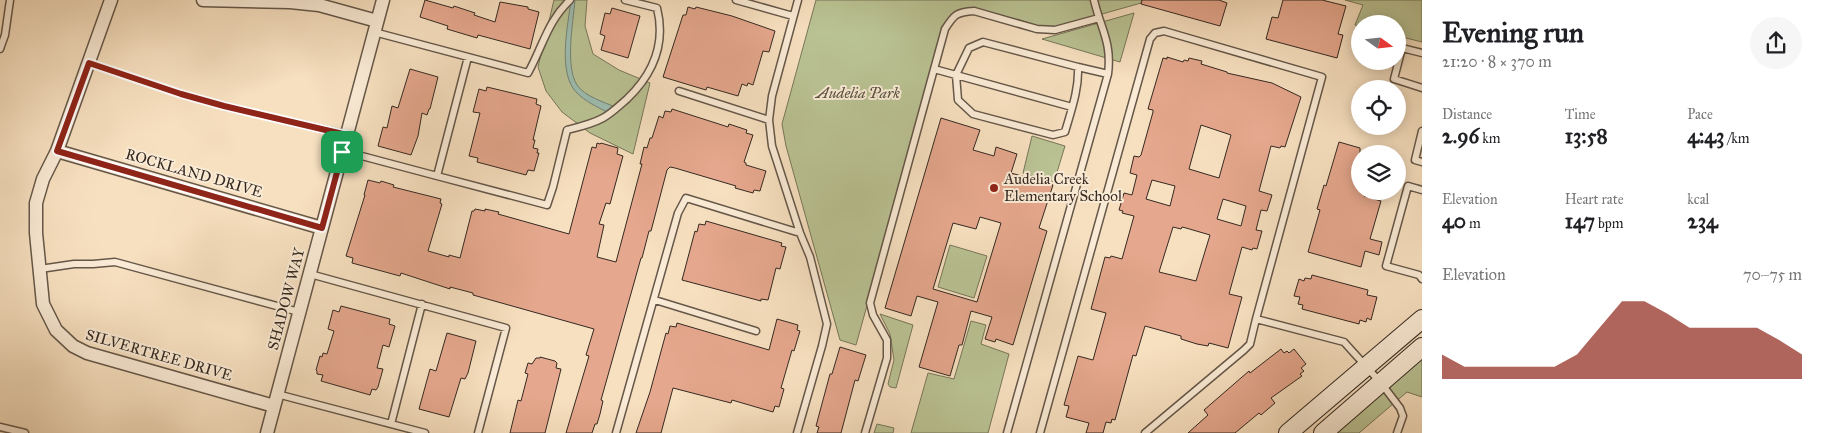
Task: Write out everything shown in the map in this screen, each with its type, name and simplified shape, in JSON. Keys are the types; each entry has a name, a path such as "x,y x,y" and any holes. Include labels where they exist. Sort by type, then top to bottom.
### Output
{"main road":[{"path":"1288,433 1422,319"},
{"path":"1323,433 1422,347"}],"street":[{"name":"SILVERTREE DRIVE","path":"111,0 57,151 43,178 36,203 36,233 44,304 56,330 73,346 87,353 276,400"},
{"path":"203,0 290,2 319,5 376,27"},
{"name":"SHADOW WAY","path":"267,433 383,0"},
{"name":"ROCKLAND DRIVE","path":"57,151 322,228"}],"lane":[{"path":"0,49 5,34 10,0"},
{"path":"376,27 468,57 528,73 549,27 559,11 570,0"},
{"path":"342,152 547,205 566,130 604,118 621,105 639,87 654,62 661,23 657,8 625,0"},
{"path":"736,0 793,16"},
{"path":"796,433 827,324 810,257 800,233 772,146 768,120 772,96 798,0"},
{"path":"1007,433 1108,74 1110,57 1108,44 1098,18 1094,0"},
{"path":"865,433 887,358 887,340 873,315 870,303 945,29 954,15 974,11 1037,29 1055,30 1098,18"},
{"path":"1040,433 1150,39 1155,33 1164,31 1322,77 1250,344 1145,433"},
{"path":"1078,67 1079,83 1065,132 1053,135 973,114 958,100 956,75 969,48 983,42 1108,74"},
{"path":"1422,53 1402,48 1394,79 1422,88"},
{"path":"437,176 468,57"},
{"path":"89,63 198,99 347,135"},
{"path":"934,69 1072,107"},
{"path":"679,91 768,120"},
{"path":"1422,131 1415,160 1422,162"},
{"path":"1422,190 1408,186 1386,266 1419,275 1422,278"},
{"path":"616,433 678,213 686,198 800,233"},
{"path":"40,269 74,264 115,262 300,312"},
{"path":"310,274 506,328 478,433"},
{"path":"655,300 756,331"},
{"path":"391,424 422,304"},
{"path":"1256,320 1344,342 1381,383 1400,408 1402,416 1397,433"},
{"path":"276,400 425,433"},
{"path":"0,427 25,433"}],"green space":[{"path":"554,0 587,0 585,26 593,54 619,70 650,83 633,154 590,133 562,112 546,91 538,67"},
{"name":"Audelia Park","path":"816,0 1142,0 1141,3 1042,31 977,12 955,13 944,29 856,345 840,340 786,146 782,124"},
{"path":"1345,0 1422,0 1422,42 1406,38 1406,15 1359,15 1363,5"},
{"path":"1134,13 1120,62 1042,39"},
{"path":"1032,136 1065,146 1054,182 1023,173"},
{"path":"950,245 987,256 974,298 938,287"},
{"path":"880,314 913,325 896,388 890,387 888,384 894,360 890,334"},
{"path":"971,321 986,325 981,344 1009,354 988,433 911,433 928,373 954,379"},
{"path":"1422,356 1422,397 1407,392 1359,433 1333,433"},
{"path":"877,424 894,428 893,433 874,433"}],"shaded area":[{"path":"571,0 575,0 571,44 573,77 577,85 584,92 615,107 607,112 577,93 571,85 567,74 565,49"}],"building":[{"path":"425,0 453,8 454,6 495,22 500,2 528,7 528,9 539,12 530,49 478,35 477,38 447,29 448,26 420,17"},
{"path":"1142,0 1219,0 1227,3 1220,26 1141,4"},
{"path":"1283,0 1322,0 1346,6 1338,34 1343,35 1337,58 1266,39 1272,17 1278,18"},
{"path":"688,7 695,9 696,7 732,16 775,31 769,52 763,51 753,85 748,83 747,86 742,84 738,96 707,87 706,90 663,77 683,15 686,15"},
{"path":"612,8 640,16 628,58 601,50 605,36 600,34 605,13 610,14"},
{"path":"1167,57 1183,62 1184,60 1188,61 1189,58 1202,61 1201,64 1227,73 1272,83 1301,97 1285,147 1271,146 1259,191 1272,195 1267,211 1261,210 1256,230 1262,231 1257,249 1253,248 1252,250 1242,247 1229,294 1242,297 1228,348 1209,343 1208,346 1197,344 1181,339 1181,336 1145,326 1136,356 1133,355 1115,420 1112,419 1111,423 1106,422 1103,433 1086,433 1089,423 1066,417 1069,406 1064,405 1078,356 1093,360 1106,313 1091,309 1105,257 1110,258 1111,256 1122,259 1134,216 1122,213 1123,211 1119,210 1124,193 1132,195 1137,175 1130,173 1134,156 1139,157 1141,155 1153,112 1153,110 1148,109 1163,58 1167,59","holes":["1201,125 1231,135 1219,178 1189,169","1152,180 1175,186 1170,206 1146,199","1223,199 1246,206 1241,226 1217,219","1173,227 1181,229 1182,227 1210,235 1196,281 1159,272"]},
{"path":"410,69 438,77 430,109 427,115 422,113 418,136 411,155 378,146 383,127 387,128 392,106 398,108"},
{"path":"487,87 537,99 536,104 541,106 533,140 535,140 533,148 538,149 537,153 539,153 534,171 528,170 526,175 477,162 478,158 469,156 480,113 473,112 479,89 486,91"},
{"path":"672,109 728,127 729,124 747,130 746,133 753,135 744,162 746,165 766,171 760,191 754,190 753,193 675,168 670,167 667,170 601,400 603,401 600,414 592,433 566,433 589,356 586,355 594,329 473,295 473,293 450,287 450,289 401,273 400,276 352,263 353,258 346,256 368,180 380,183 381,181 394,185 393,187 441,199 440,203 442,204 428,251 449,257 449,255 460,258 472,211 475,209 499,212 498,214 569,234 592,147 596,148 597,143 601,143 618,148 617,154 623,156 610,204 606,203 599,224 604,225 597,257 616,262 642,164 640,164 644,147 647,148 650,138 652,138 659,116 663,118 665,111 671,112"},
{"path":"941,118 980,130 973,150 994,156 996,147 1017,154 1011,173 1053,185 1039,228 1047,231 1013,345 996,339 995,342 985,339 992,317 971,311 962,345 959,345 950,376 919,367 938,302 917,296 911,316 885,308","holes":["980,217 1001,223 977,302 933,289 953,223 976,229"]},
{"path":"1339,142 1351,145 1351,200 1381,201 1370,239 1382,242 1379,255 1365,251 1361,267 1308,252 1320,210 1317,209 1324,185 1326,186"},
{"path":"706,221 782,243 781,246 786,247 780,269 776,268 768,300 761,299 761,301 682,280 695,231 697,232 699,224 705,225"},
{"path":"1312,275 1368,290 1367,295 1377,297 1371,320 1367,318 1366,322 1360,320 1359,324 1302,309 1303,305 1298,304 1300,297 1294,296 1299,279 1304,281 1305,278 1311,279"},
{"path":"341,306 390,319 389,324 395,326 389,347 383,345 377,368 383,369 378,387 376,390 372,389 370,395 321,381 323,375 317,374 316,370 320,356 322,357 323,353 327,354 334,331 328,329 333,310 339,312"},
{"path":"777,319 798,325 797,330 800,331 794,351 792,350 781,388 784,389 779,407 775,406 773,412 732,400 731,403 673,388 661,433 636,433 650,392 666,333 668,334 670,326 676,327 677,323 769,350"},
{"path":"447,333 476,341 468,373 465,379 461,378 449,417 419,409 430,369 436,371"},
{"path":"840,347 866,355 858,381 855,380 841,433 817,433 819,427 816,426 830,374 832,374"},
{"path":"1281,349 1284,353 1287,351 1289,353 1294,349 1306,364 1301,368 1304,371 1300,374 1302,376 1271,398 1275,403 1261,415 1259,413 1235,433 1188,433 1208,415 1204,410 1249,371 1250,373"},
{"path":"540,357 555,361 557,363 556,368 561,369 545,433 510,433 518,400 521,401 528,374 525,373 528,363 532,364 536,358"}],"place":[{"name":"Audelia Creek Elementary School","path":"994,188"}],"route":[{"path":"89,63 181,94 347,135 342,152 322,228 57,151 89,63"}]}
